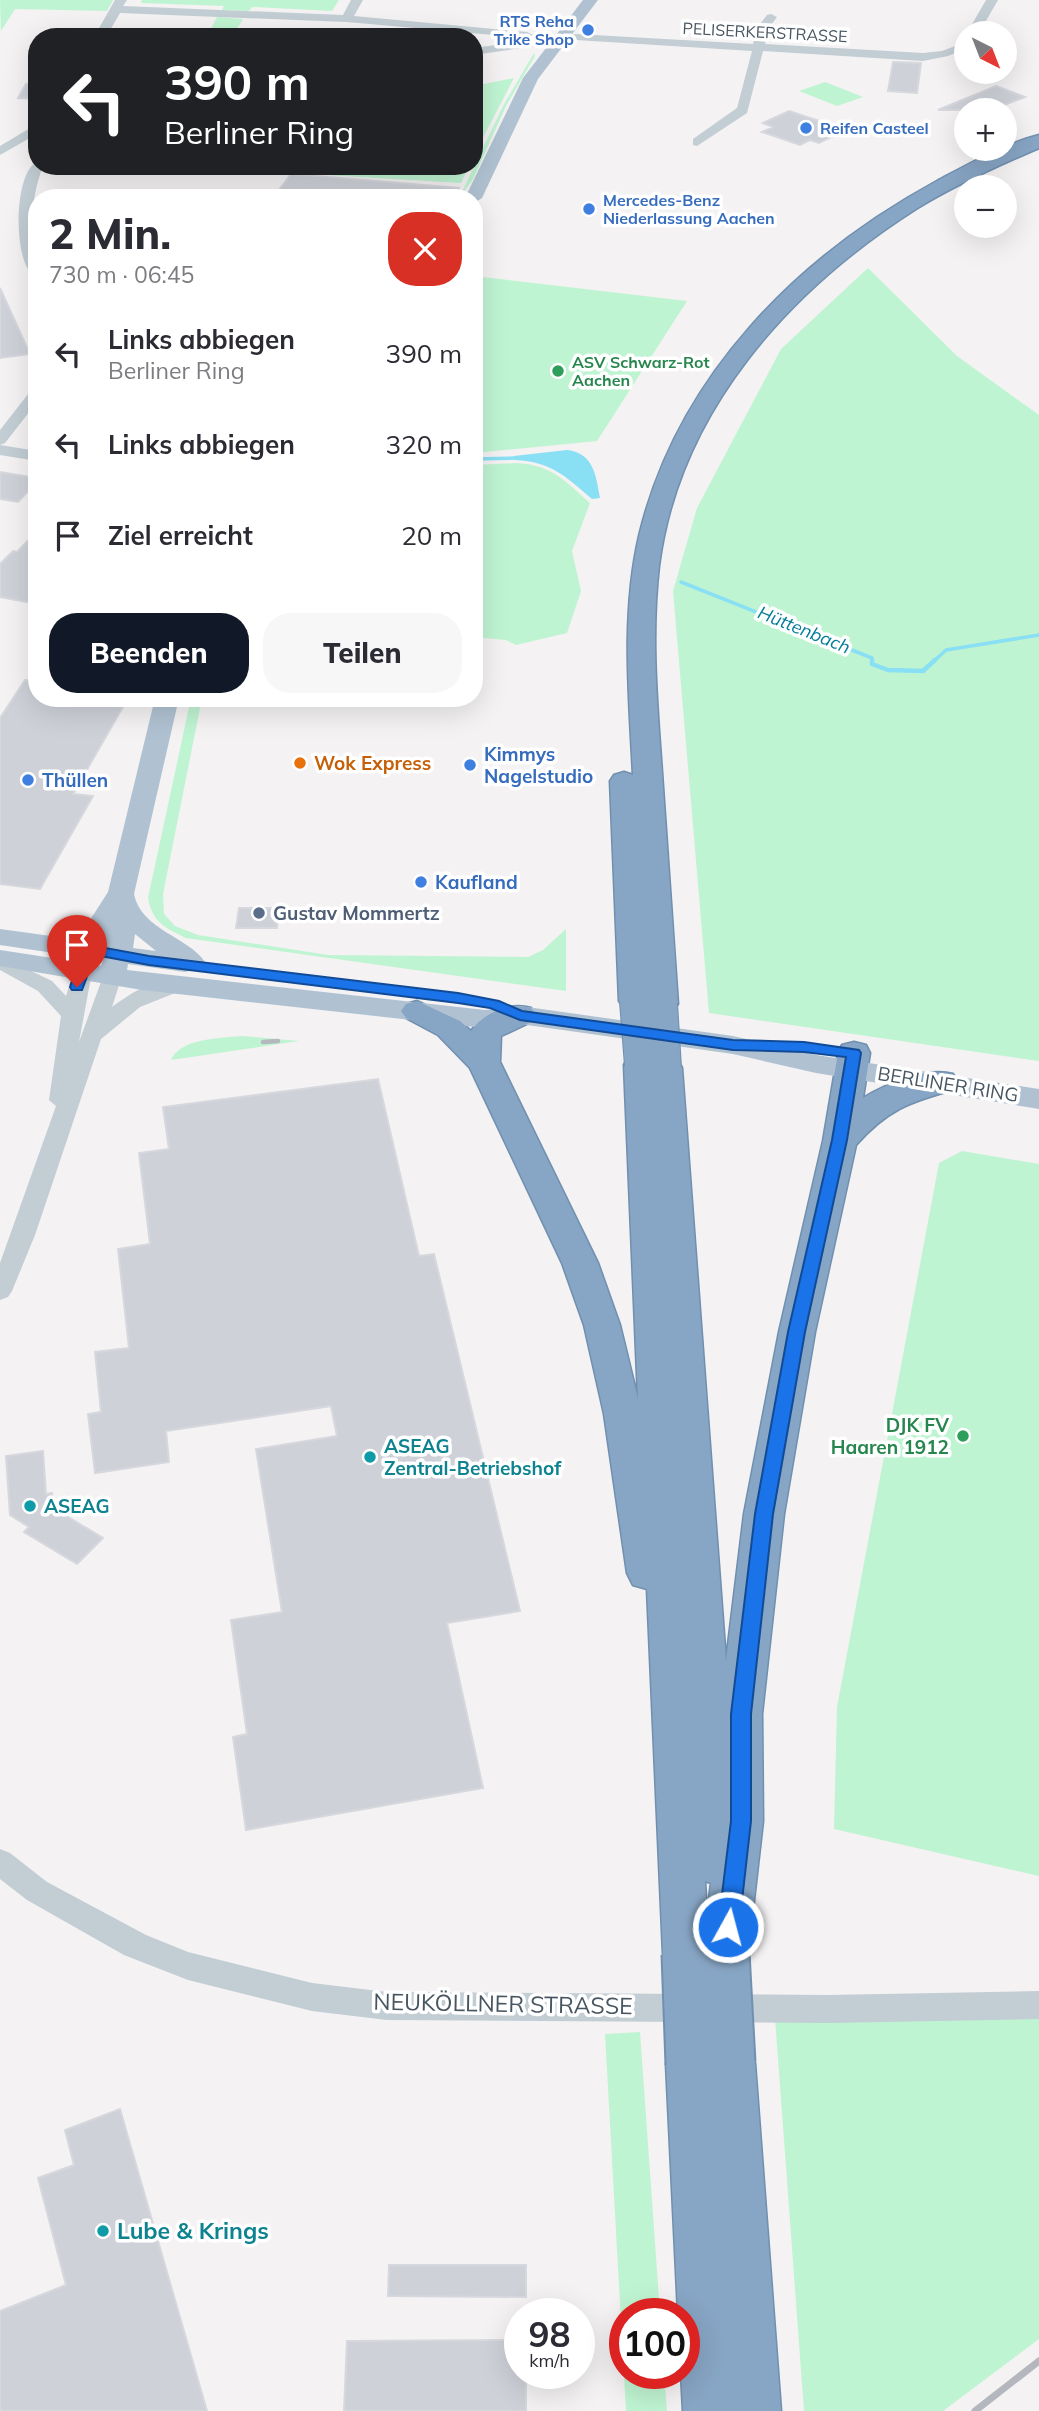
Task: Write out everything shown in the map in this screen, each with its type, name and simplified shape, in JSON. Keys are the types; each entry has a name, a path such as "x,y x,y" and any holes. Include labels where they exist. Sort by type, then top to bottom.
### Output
{"highway":[{"path":"1017,140 1039,131"},
{"path":"648,1003 642,610 652,536 669,477 694,422 718,379 780,305 821,267 866,232 916,201 973,170 1039,141"},
{"path":"709,2411 710,2064 706,1954 653,1066 622,710 621,608 633,534 650,474 701,376 764,302 807,264 902,197 973,161"},
{"path":"417,1011 449,1028 484,1062"},
{"path":"520,1015 488,1029 481,1041 484,1062 580,1263 602,1325 623,1414 646,1566 672,1675"},
{"path":"706,1954 741,1821 741,1714 764,1514 797,1332 840,1140 852,1061"},
{"path":"653,1066 672,1675 706,1954"},
{"path":"840,1140 865,1112 882,1100 904,1091 941,1082"},
{"path":"710,2064 755,2411"}],"main road":[{"path":"477,189 521,98 547,55 590,0"},
{"path":"115,966 118,904 165,707"},
{"path":"46,942 76,929 118,904"},
{"path":"86,961 118,904"},
{"path":"118,904 160,942 198,965"},
{"name":"BERLINER RING","path":"0,937 46,942 86,961"},
{"name":"BERLINER RING","path":"0,960 86,961 115,966 178,984 485,1019 520,1015 733,1045 816,1064 852,1061 1039,1084"},
{"name":"BERLINER RING","path":"115,966 198,965 458,998 494,1004 520,1015"},
{"name":"BERLINER RING","path":"852,1061 941,1082 1039,1099"}],"street":[{"path":"347,19 357,0"},
{"path":"582,0 590,0"},
{"path":"980,21 992,0"},
{"path":"105,28 118,5 454,28"},
{"path":"697,142 743,110 763,28 771,17"},
{"path":"483,30 525,34 537,41"},
{"name":"PELISERKERSTRASSE","path":"483,50 561,38 923,57 954,50"},
{"path":"513,45 547,55"},
{"path":"0,151 28,134"},
{"path":"28,190 23,212 28,234"},
{"path":"0,440 28,404"},
{"path":"0,450 28,455"},
{"path":"0,960 45,986 72,1014"},
{"path":"54,1143 72,1014 86,961"},
{"path":"0,1291 23,1235 94,1034 115,966"},
{"path":"94,1034 134,999 178,984"},
{"name":"NEUKÖLLNER STRASSE","path":"0,1862 37,1891 135,1945 188,1966 312,1997 400,2006 828,2009 1039,2005"}],"green space":[{"path":"0,0 113,0 107,11 15,9 1,31"},
{"path":"142,0 339,0 332,11 252,7 249,11 222,10 224,6 141,3"},
{"path":"217,17 243,19 237,28 211,28"},
{"path":"534,53 535,56 506,106 483,157 483,148 503,106"},
{"path":"514,78 483,138 483,84"},
{"path":"825,82 863,97 837,106 799,91"},
{"path":"327,175 465,175 461,183"},
{"path":"470,175 475,175 466,189 463,189"},
{"path":"868,268 957,356 1039,415 1039,1061 709,1013 673,591 697,508 781,349"},
{"name":"ASV Schwarz-Rot Aachen","path":"483,277 687,301 597,441 483,452"},
{"path":"528,464 548,470 590,503 572,551 581,591 567,633 516,645 506,640 483,638 483,465"},
{"path":"189,707 200,707 163,894 164,914 175,926 198,935 328,955 528,957 543,950 566,929 566,991 186,938 171,931 156,919 148,898"},
{"path":"243,1036 299,1041 171,1060 183,1047 192,1043"},
{"name":"DJK FV Haaren 1912","path":"962,1151 1039,1164 1039,1876 834,1829 837,1707 939,1163"},
{"path":"1039,2015 1039,2339 943,2411 804,2411 775,2018"},
{"path":"640,2032 659,2298 620,2298 605,2034"},
{"path":"625,2389 665,2389 667,2411 626,2411"}],"water":[{"path":"567,450 576,452 588,461 595,474 600,498 592,499 566,477 549,467 515,460 514,456"}],"building":[{"path":"893,62 921,63 917,93 888,91"},
{"path":"26,84 28,84 28,99 18,98"},
{"path":"996,86 1025,97 1017,100 967,98"},
{"path":"954,103 954,110 938,110"},
{"name":"Reifen Casteel","path":"789,111 846,130 819,143 810,140 800,145 762,132 773,127 763,123"},
{"path":"290,175 459,188 459,189 280,189"},
{"path":"0,288 28,354 0,358"},
{"path":"0,472 28,477 28,491 18,502 0,499"},
{"path":"28,540 28,602 0,597 0,564 13,551 17,552"},
{"name":"Thüllen","path":"25,680 28,680 28,707 123,707 73,794 93,796 40,889 0,884 0,718"},
{"name":"Gustav Mommertz","path":"239,908 280,908 277,928 236,928"},
{"name":"ASEAG Zentral-Betriebshof","path":"378,1079 419,1256 434,1254 520,1611 447,1623 483,1788 246,1830 233,1737 247,1734 231,1620 282,1612 256,1449 337,1436 331,1406 166,1431 169,1462 95,1473 88,1414 101,1412 95,1352 129,1348 118,1249 150,1244 139,1153 169,1149 163,1107"},
{"name":"ASEAG","path":"43,1451 46,1494 52,1493 53,1508 103,1538 77,1564 24,1532 29,1527 10,1515 6,1456"},
{"name":"Lube & Krings","path":"120,2109 207,2411 0,2411 0,2311 66,2285 38,2178 74,2165 65,2130"},
{"path":"389,2265 526,2265 526,2297 388,2296"},
{"path":"504,2340 504,2389 526,2389 526,2411 344,2411 347,2341"}],"waterway":[{"name":"Hüttenbach","path":"483,459 520,458"},
{"name":"Hüttenbach","path":"681,582 872,658 872,664 888,670 923,671 935,660"},
{"name":"Hüttenbach","path":"933,662 946,650 1039,635"}],"railway":[{"path":"263,1042 278,1041"},
{"path":"975,2411 1039,2361"}],"place":[{"name":"RTS Reha Trike Shop","path":"588,30"},
{"name":"Reifen Casteel","path":"806,128"},
{"name":"Mercedes-Benz Niederlassung Aachen","path":"589,209"},
{"name":"ASV Schwarz-Rot Aachen","path":"558,371"},
{"name":"Wok Express","path":"300,763"},
{"name":"Kimmys Nagelstudio","path":"470,765"},
{"name":"Thüllen","path":"28,780"},
{"name":"Kaufland","path":"421,882"},
{"name":"Gustav Mommertz","path":"259,913"},
{"name":"DJK FV Haaren 1912","path":"963,1436"},
{"name":"ASEAG Zentral-Betriebshof","path":"370,1457"},
{"name":"ASEAG","path":"30,1506"},
{"name":"Lube & Krings","path":"103,2231"}],"route":[{"path":"77,987 89,950 149,961 362,984 458,998 494,1004 520,1015 733,1045 804,1047 854,1053 840,1140 797,1332 764,1514 741,1714 741,1821 728,1927"}]}
